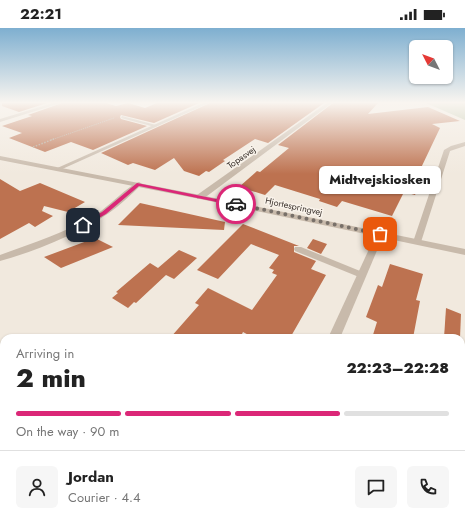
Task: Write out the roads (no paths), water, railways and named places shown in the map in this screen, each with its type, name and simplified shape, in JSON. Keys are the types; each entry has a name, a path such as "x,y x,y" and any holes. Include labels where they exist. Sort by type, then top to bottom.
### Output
{"street":[{"path":"58,169 154,126"},
{"name":"Topasvej","path":"200,197 298,126"},
{"path":"417,242 448,150 460,144 465,144"},
{"name":"Hjortespringvej","path":"0,158 138,184 465,252"},
{"path":"0,258 52,240 83,225 104,213 138,184"},
{"path":"336,334 380,234"}],"lane":[{"path":"298,249 362,275"}],"place":[{"name":"Midtvejskiosken","path":"380,234"}]}
